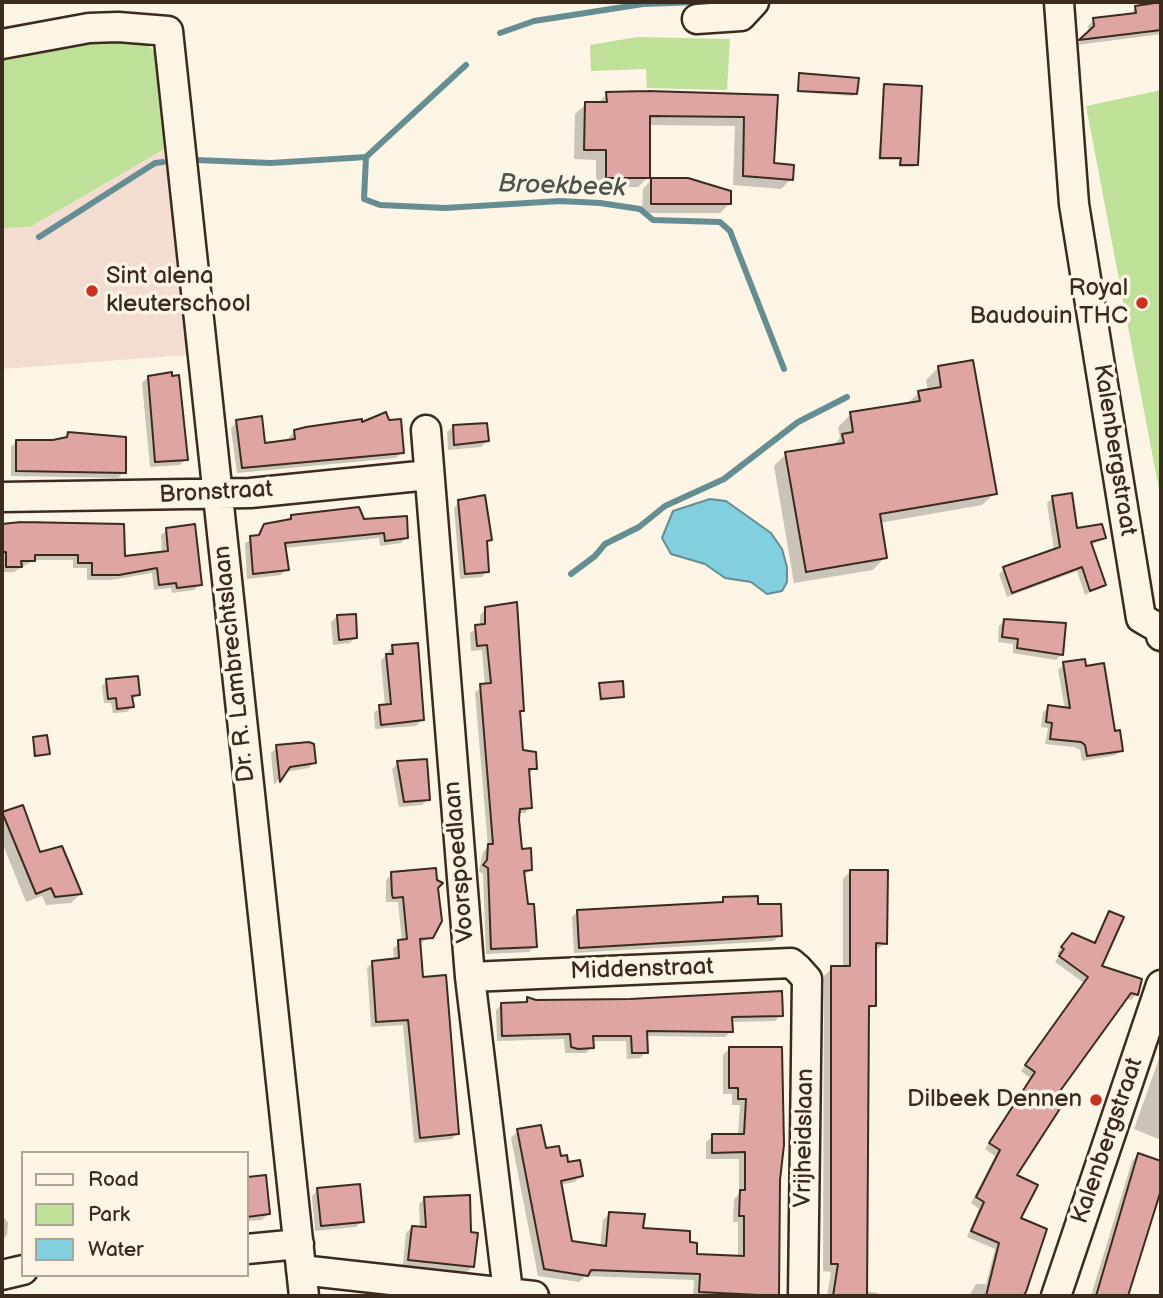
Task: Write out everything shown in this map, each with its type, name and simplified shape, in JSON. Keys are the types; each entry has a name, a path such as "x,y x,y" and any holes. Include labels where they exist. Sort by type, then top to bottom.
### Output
{"street":[{"path":"697,19 741,16 754,2"},
{"name":"Kalenbergstraat","path":"1059,2 1074,204 1141,618 1160,629 1161,636"},
{"name":"Dr. R. Lambrechtslaan","path":"2,44 89,29 118,27 168,32 302,1270"},
{"name":"Voorspoedlaan","path":"426,430 470,977 521,1294"},
{"name":"Bronstraat","path":"2,498 217,495 429,475"},
{"name":"Middenstraat","path":"470,977 791,964 807,979"},
{"name":"Vrijheidslaan","path":"803,1296 807,979"},
{"name":"Kalenbergstraat","path":"1056,1296 1161,985"},
{"path":"248,1249 302,1270 521,1294"},
{"path":"2,1275 21,1270"}],"shaded area":[{"name":"Sint alena kleuterschool","path":"168,147 188,355 2,369 2,228 30,227"}],"green space":[{"path":"637,37 730,39 727,90 647,88 646,69 591,71 590,45"},
{"path":"66,40 143,41 154,51 168,147 30,227 2,228 2,53"},
{"name":"Royal Baudouin THC","path":"1161,90 1161,500 1086,106"}],"water":[{"path":"710,499 726,501 771,533 782,549 787,567 787,582 782,591 767,594 751,582 725,578 705,564 671,554 662,538 673,511"}],"building":[{"path":"1161,2 1161,30 1079,40 1094,26 1093,18 1136,13 1135,6"},
{"path":"799,73 859,78 857,94 798,91"},
{"path":"884,84 922,86 918,165 900,165 901,158 880,158"},
{"path":"606,92 778,95 774,163 794,165 793,180 743,176 744,117 650,116 650,178 606,178 606,150 584,150 585,102 607,102"},
{"path":"651,178 688,178 731,191 731,204 651,204"},
{"path":"973,360 997,494 880,514 887,558 806,572 785,452 844,443 842,434 853,432 850,412 920,401 918,391 941,387 938,366"},
{"path":"172,372 172,376 179,375 188,460 155,462 148,376"},
{"path":"386,412 389,420 401,419 404,453 242,468 236,420 262,416 265,443 295,439 294,430 362,419 362,422"},
{"path":"487,423 489,441 454,445 453,425"},
{"path":"68,432 126,437 126,473 16,471 16,440 53,440 67,437"},
{"path":"1072,493 1077,528 1102,524 1106,538 1091,542 1106,585 1090,591 1082,567 1012,593 1003,567 1060,547 1052,496"},
{"path":"485,495 492,540 487,541 489,572 465,574 458,500"},
{"path":"359,507 364,519 407,516 408,538 385,541 384,533 285,543 289,570 253,574 250,536 259,535 264,524 291,519 291,515"},
{"path":"2,524 124,524 125,556 168,551 166,528 195,524 202,585 177,588 176,583 159,585 157,568 119,575 92,575 92,563 78,563 78,555 35,555 35,561 21,561 22,567 6,567 6,552 2,552"},
{"path":"517,602 524,711 520,711 523,750 536,752 537,769 529,769 532,808 520,809 519,819 522,849 531,848 532,870 524,871 528,904 534,904 537,947 491,949 488,868 483,865 487,860 488,844 493,844 480,684 491,683 487,645 477,646 475,625 485,624 485,607"},
{"path":"356,614 357,638 339,640 337,615"},
{"path":"1004,619 1066,623 1063,655 1017,648 1018,639 1002,637"},
{"path":"418,643 424,720 381,725 379,705 391,704 386,654 393,654 392,645"},
{"path":"1085,659 1086,666 1104,663 1115,731 1120,730 1123,751 1087,756 1085,745 1081,742 1050,739 1052,723 1046,722 1048,705 1070,708 1063,662"},
{"path":"138,676 140,695 132,696 134,707 117,709 116,698 108,699 106,679"},
{"path":"623,681 624,697 601,699 599,683"},
{"path":"47,735 50,754 35,756 33,737"},
{"path":"309,742 314,744 316,763 290,767 280,782 276,745"},
{"path":"427,759 430,800 404,802 397,761"},
{"path":"23,805 40,852 62,846 82,894 55,897 51,888 36,894 2,812"},
{"path":"436,868 437,880 443,883 438,888 442,921 433,938 420,939 423,977 446,975 459,1134 420,1138 408,1020 376,1022 372,961 399,958 398,940 407,939 403,897 393,898 391,872"},
{"path":"850,870 888,870 887,944 876,943 876,1006 869,1006 867,1296 833,1296 838,1264 831,1264 831,966 850,966"},
{"path":"758,896 758,904 781,904 782,936 579,948 577,910 723,902 723,897"},
{"path":"1109,911 1124,917 1102,966 1142,979 1138,995 1131,993 1055,1098 1063,1104 1017,1175 1038,1185 1021,1218 1047,1229 1026,1292 1023,1296 986,1296 999,1243 971,1231 984,1202 976,1197 1000,1150 989,1143 1035,1072 1025,1065 1088,977 1059,956 1064,949 1061,947 1072,933 1095,943"},
{"path":"782,991 783,1016 732,1017 733,1032 647,1031 648,1053 632,1053 631,1036 593,1036 594,1048 578,1049 571,1047 570,1034 502,1036 501,1003 527,1002 527,997 536,1000 630,999"},
{"path":"729,1047 782,1047 784,1145 780,1180 779,1296 699,1292 700,1274 591,1270 588,1276 544,1269 517,1129 541,1125 546,1148 559,1146 561,1156 567,1155 568,1162 580,1160 583,1176 561,1181 572,1241 606,1246 609,1212 645,1214 643,1228 690,1231 690,1242 697,1243 697,1254 744,1256 744,1216 739,1216 740,1190 745,1190 745,1152 712,1153 712,1134 744,1134 746,1099 738,1099 738,1088 729,1088"},
{"path":"1138,1153 1161,1161 1161,1190 1128,1296 1096,1296"},
{"path":"266,1175 270,1214 248,1217 248,1177"},
{"path":"360,1184 364,1222 321,1226 317,1188"},
{"path":"470,1195 471,1232 478,1233 474,1267 408,1260 412,1226 426,1227 424,1197"}],"waterway":[{"name":"Broekbeek","path":"500,33 534,21 643,4 698,2"},
{"name":"Broekbeek","path":"195,160 271,163 366,157 466,65"},
{"name":"Broekbeek","path":"366,157 364,199 380,205 445,208 560,201 640,209 653,220 720,222 730,231 784,369"},
{"name":"Broekbeek","path":"39,237 155,163 163,162"},
{"name":"Broekbeek","path":"571,574 595,556 605,544 639,527 665,506 724,479 798,422 847,397"}],"place":[{"name":"Sint alena kleuterschool","path":"92,291"},
{"name":"Royal Baudouin THC","path":"1142,303"},
{"name":"Dilbeek Dennen","path":"1096,1100"}]}
